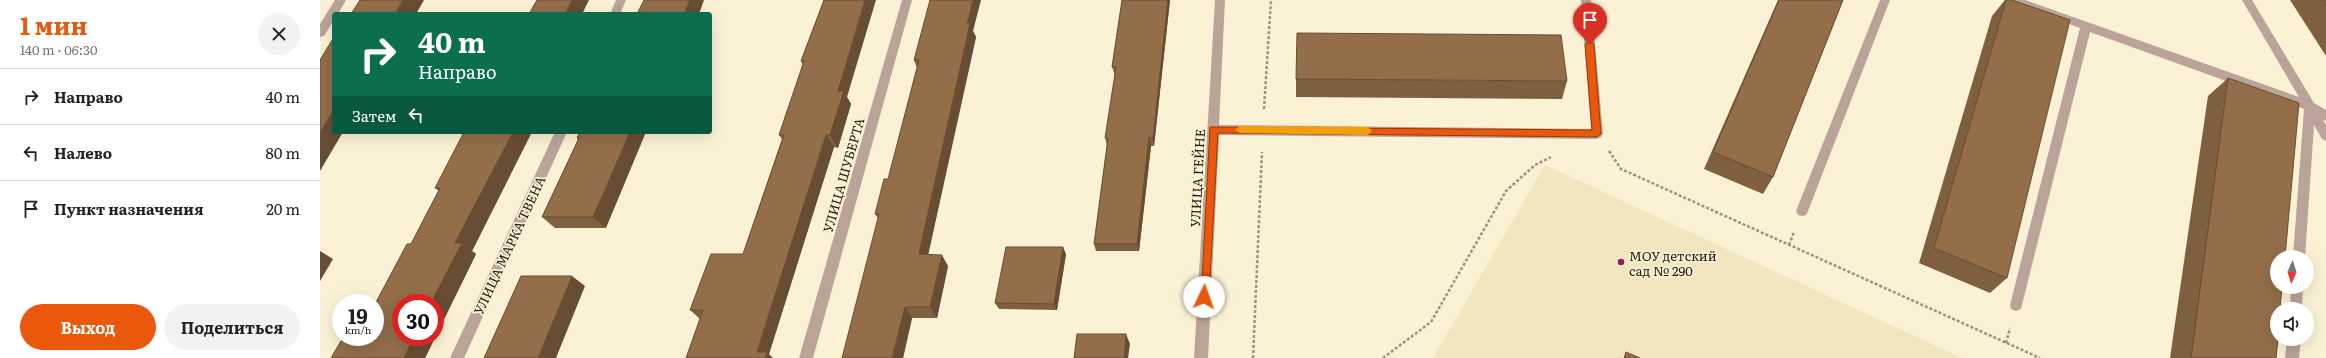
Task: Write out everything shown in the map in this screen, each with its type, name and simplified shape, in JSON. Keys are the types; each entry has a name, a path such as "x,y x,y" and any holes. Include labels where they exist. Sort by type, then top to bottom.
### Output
{"street":[{"path":"333,12 341,0"},
{"path":"616,12 621,0"},
{"name":"УЛИЦА ШУБЕРТА","path":"806,358 907,0"},
{"name":"УЛИЦА ГЕЙНЕ","path":"1200,358 1220,0"},
{"path":"1213,130 1597,134 1586,0"},
{"path":"1802,210 1885,0"},
{"path":"2013,0 2310,106 2326,116"},
{"path":"2247,0 2310,106 2326,136"},
{"path":"320,33 332,14"},
{"path":"2016,305 2086,26"},
{"path":"2300,250 2310,106"},
{"name":"УЛИЦА МАРКА ТВЕНА","path":"457,358 560,134"},
{"path":"2292,358 2293,346"}],"path":[{"path":"1253,358 1263,130 1271,0"},
{"path":"1597,134 1621,169 2040,358"},
{"path":"1383,358 1432,322 1506,191 1535,165 1556,155"}],"shaded area":[{"name":"МОУ детский сад № 290","path":"1545,165 1962,358 1433,358"}],"building":[{"path":"360,0 403,0 396,12 352,12"},
{"path":"537,0 572,0 566,12 530,12"},
{"path":"644,0 690,0 685,12 638,12"},
{"path":"824,0 865,0 838,91 844,91 830,135 826,135 757,352 767,352 765,358 686,358 703,310 690,310 711,254 743,254 784,135 779,135 804,61 801,61"},
{"path":"930,0 973,0 967,24 970,24 919,254 942,255 930,307 905,307 892,358 842,358 879,214 875,214 884,179 888,179 919,60 914,60"},
{"path":"1122,0 1168,0 1153,138 1149,138 1137,244 1094,244 1108,138 1105,138 1116,67 1112,67"},
{"path":"1779,0 1843,0 1773,177 1713,152"},
{"path":"2006,0 2012,0 2070,20 2007,278 1934,248"},
{"path":"1297,33 1561,35 1567,81 1296,79"},
{"path":"332,40 332,112 320,133 320,60"},
{"path":"2228,78 2299,103 2286,250 2270,250 2270,294 2281,294 2281,302 2270,302 2270,346 2277,346 2276,358 2191,358"},
{"path":"463,134 512,134 455,243 462,243 436,294 392,294 392,346 410,346 404,358 331,358 338,346 384,346 384,294 380,294 407,244 411,244 440,188 435,188"},
{"path":"579,134 629,134 593,217 542,217 579,138 577,138"},
{"path":"1006,247 1063,247 1054,304 995,303"},
{"path":"521,276 572,276 538,358 484,358"},
{"path":"1077,334 1126,334 1124,358 1074,358"},
{"path":"1626,352 1640,358 1624,358"}],"slow traffic":[{"path":"1240,130 1368,131"}],"place":[{"name":"МОУ детский сад № 290","path":"1621,262"}],"route":[{"path":"1204,297 1213,130 1597,134 1590,44"}]}
